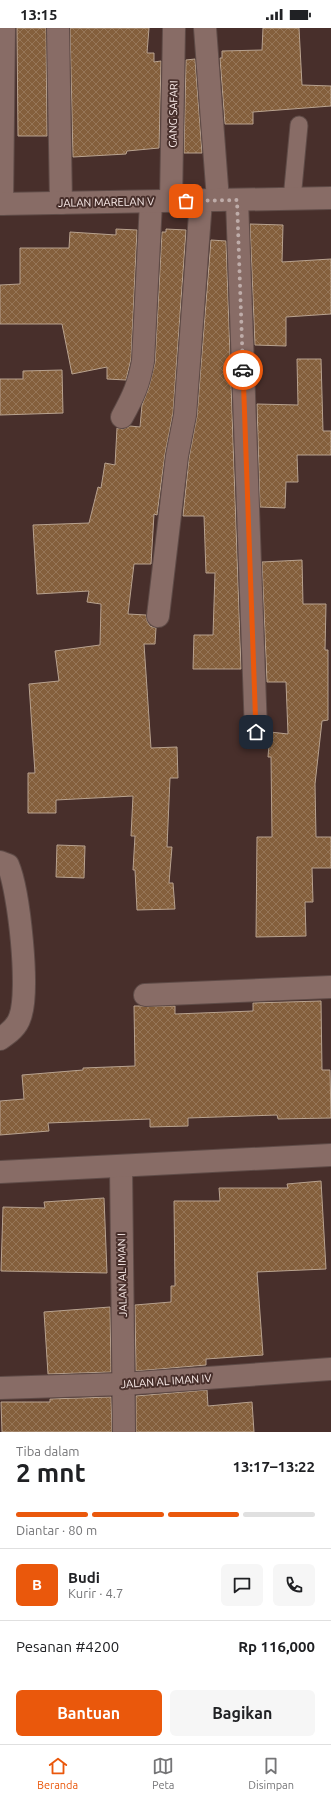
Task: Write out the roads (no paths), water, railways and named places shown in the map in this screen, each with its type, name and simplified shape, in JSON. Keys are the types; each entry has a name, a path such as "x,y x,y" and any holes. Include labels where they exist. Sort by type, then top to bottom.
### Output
{"street":[{"path":"1,204 4,28"},
{"path":"58,28 61,203"},
{"name":"GANG SAFARI","path":"122,417 135,393 140,378 143,361 161,201 174,28"},
{"path":"205,28 219,200 256,732"},
{"name":"JALAN MARELAN V","path":"1,204 331,198"},
{"path":"158,616 177,456 185,415 219,200"},
{"path":"0,862 8,865 13,878 22,947 24,1005 20,1018 15,1027 0,1039"},
{"path":"144,995 331,987"},
{"path":"0,1172 121,1167 331,1155"},
{"name":"JALAN AL IMAN I","path":"121,1167 124,1432"},
{"name":"JALAN AL IMAN IV","path":"0,1388 124,1384 331,1370"}],"lane":[{"path":"292,199 299,125"}]}
